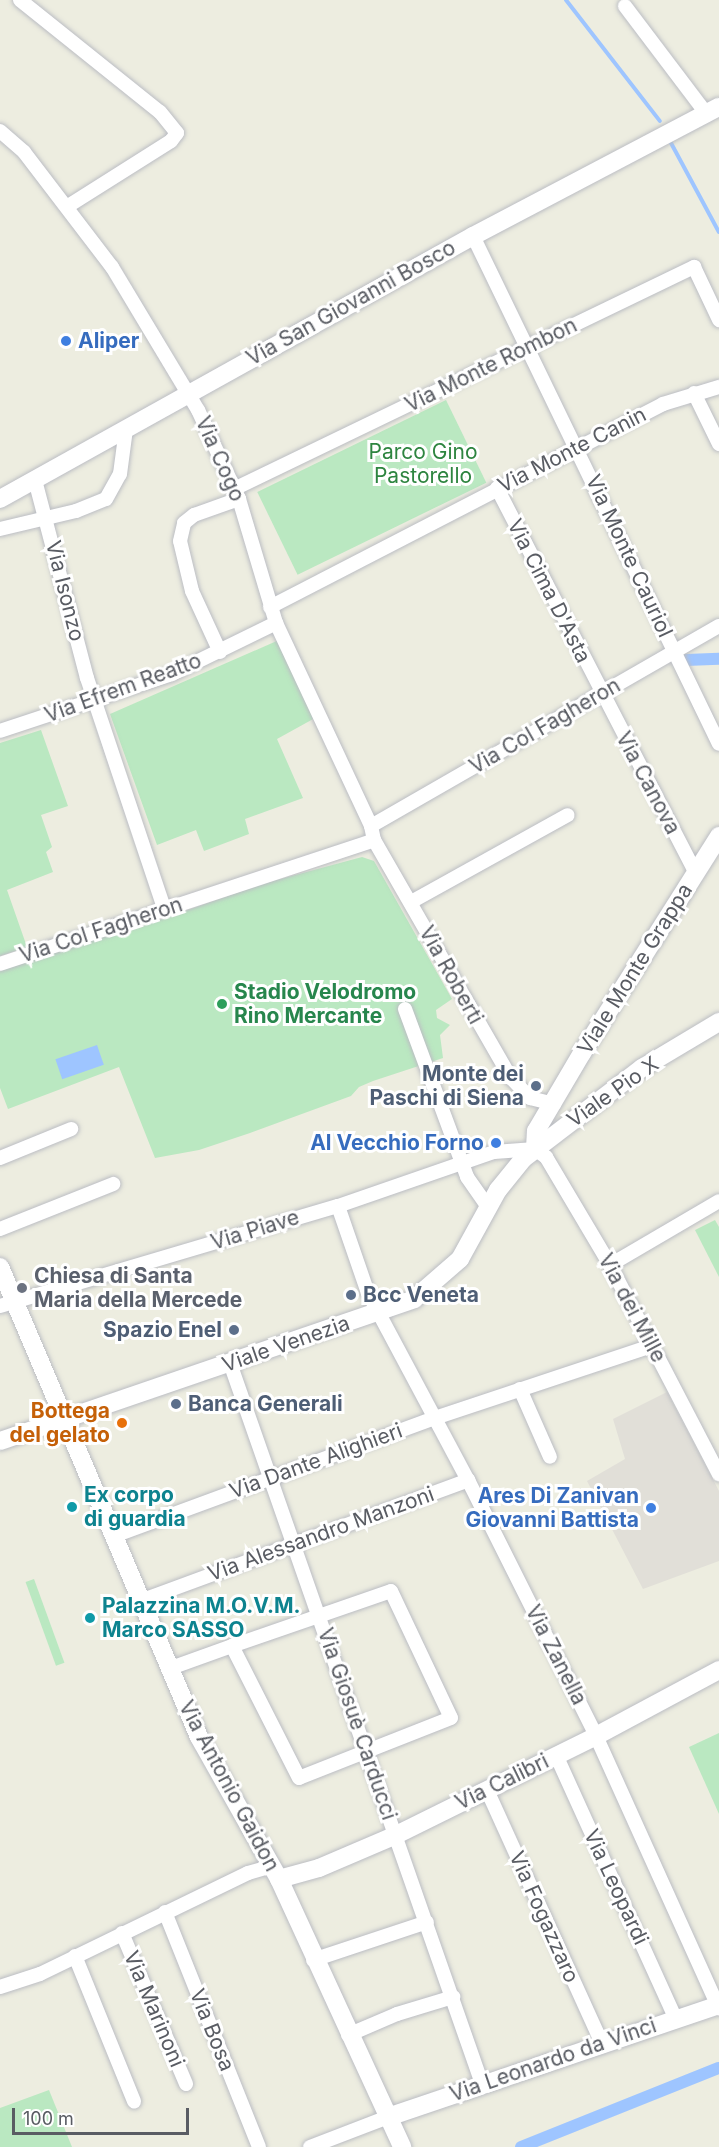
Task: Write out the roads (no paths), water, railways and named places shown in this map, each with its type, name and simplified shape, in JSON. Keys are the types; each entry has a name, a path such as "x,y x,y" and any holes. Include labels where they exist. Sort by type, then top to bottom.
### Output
{"street":[{"path":"20,0 160,112 177,133 171,141 68,206"},
{"name":"Via San Giovanni Bosco","path":"0,499 473,236 713,110 625,6"},
{"name":"Via Cogo","path":"0,131 24,152 68,206 112,267 210,431 237,494 276,623 371,825"},
{"name":"Via Monte Cauriol","path":"473,236 578,448 719,744"},
{"name":"Via Monte Rombon","path":"220,652 192,591 180,541 184,523 194,515 694,267 719,320"},
{"name":"Via Monte Canin","path":"270,606 663,404 719,387"},
{"path":"694,393 719,444"},
{"path":"0,529 46,519 106,499 120,474 126,429"},
{"name":"Via Isonzo","path":"35,480 94,702 164,908"},
{"name":"Via Cima D'Asta","path":"497,488 601,694"},
{"name":"Via Efrem Reatto","path":"0,731 94,702 220,652 276,623"},
{"name":"Via Col Fagheron","path":"371,825 719,626"},
{"name":"Via Canova","path":"601,694 695,872"},
{"path":"411,902 568,815"},
{"name":"Via Roberti","path":"371,825 374,840 511,1078 530,1098 554,1104"},
{"name":"Viale Monte Grappa","path":"535,1149 536,1131 554,1104 602,1019 719,836"},
{"name":"Via Col Fagheron","path":"0,964 374,840"},
{"path":"405,1009 462,1164 472,1186 489,1208"},
{"name":"Viale Pio X","path":"513,1170 535,1149 642,1068 719,1022"},
{"path":"554,1104 590,1109"},
{"path":"0,1158 71,1129"},
{"name":"Via Piave","path":"7,1304 338,1206 494,1152 535,1149"},
{"name":"Via dei Mille","path":"535,1149 546,1157 610,1264 719,1474"},
{"path":"494,1152 505,1154 513,1170"},
{"name":"Viale Venezia","path":"0,1441 414,1299 439,1280 467,1249 513,1170"},
{"path":"0,1229 113,1184"},
{"path":"610,1264 719,1201"},
{"path":"338,1206 368,1293 379,1312"},
{"name":"Via Antonio Gaidon","path":"0,1266 7,1304 64,1420 168,1668 225,1788 276,1873 313,1959 402,2147"},
{"name":"Via Zanella","path":"379,1312 468,1480 596,1736 718,2007"},
{"name":"Via Dante Alighieri","path":"114,1536 435,1418 652,1346"},
{"name":"Via Giosuè Carducci","path":"230,1363 272,1477 482,2084"},
{"path":"520,1389 550,1457"},
{"name":"Via Alessandro Manzoni","path":"140,1600 468,1480"},
{"path":"168,1668 391,1591 451,1718 299,1778 232,1646"},
{"name":"Via Calibri","path":"276,1873 319,1868 396,1835 596,1736 719,1670"},
{"name":"Via Leopardi","path":"556,1755 676,2019"},
{"name":"Via Fogazzaro","path":"487,1790 602,2044"},
{"name":"Via Marinoni","path":"0,1987 40,1974 248,1873 276,1873"},
{"name":"Via Bosa","path":"165,1912 259,2147"},
{"path":"313,1959 427,1922"},
{"name":"Via Marinoni","path":"122,1933 186,2084"},
{"path":"75,1956 134,2101"},
{"path":"348,2035 397,2014 453,1997"},
{"name":"Via Leonardo da Vinci","path":"388,2117 676,2019 718,2007"},
{"path":"310,2147 388,2117"}],"water":[{"path":"97,1045 104,1065 62,1079 55,1059"}],"waterway":[{"path":"566,0 660,121"},
{"path":"671,143 719,232"},
{"path":"686,660 719,659"},
{"path":"521,2147 719,2068"}],"place":[{"name":"Aliper","path":"66,341"},
{"name":"Stadio Velodromo Rino Mercante","path":"222,1004"},
{"name":"Monte dei Paschi di Siena","path":"536,1086"},
{"name":"Al Vecchio Forno","path":"496,1143"},
{"name":"Chiesa di Santa Maria della Mercede","path":"22,1288"},
{"name":"Bcc Veneta","path":"351,1295"},
{"name":"Spazio Enel","path":"234,1330"},
{"name":"Banca Generali","path":"176,1404"},
{"name":"Bottega del gelato","path":"122,1423"},
{"name":"Ex corpo di guardia","path":"72,1507"},
{"name":"Ares Di Zanivan Giovanni Battista","path":"651,1508"},
{"name":"Palazzina M.O.V.M. Marco SASSO","path":"90,1618"}],"park label":[{"name":"Parco Gino Pastorello","path":"423,464"}]}
